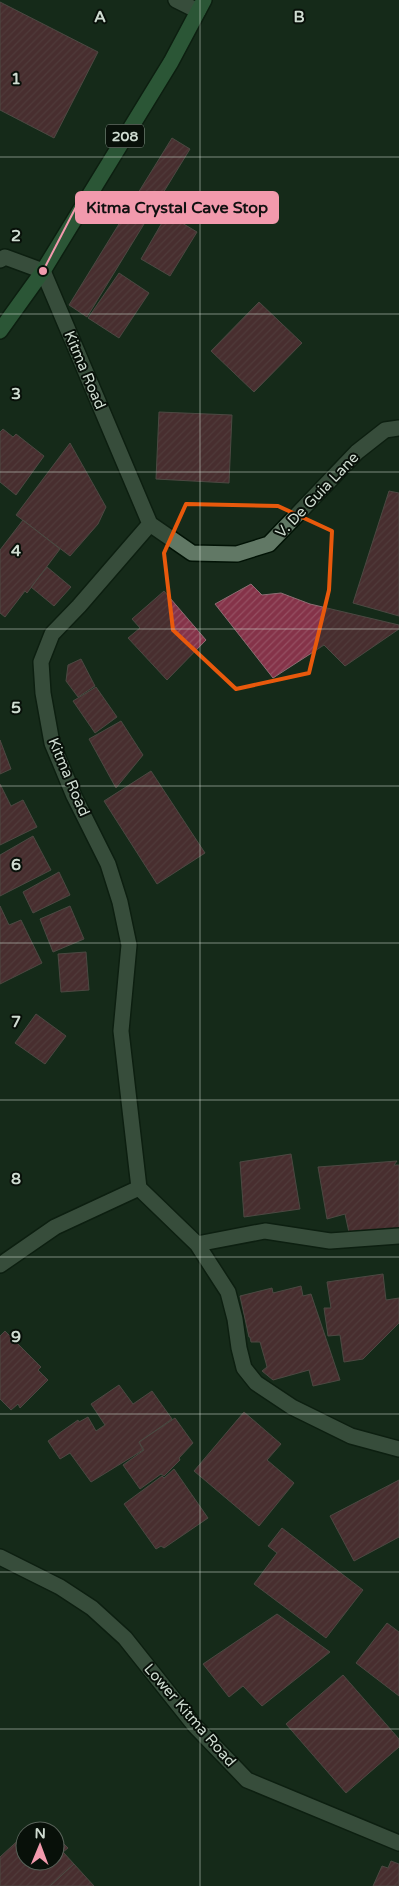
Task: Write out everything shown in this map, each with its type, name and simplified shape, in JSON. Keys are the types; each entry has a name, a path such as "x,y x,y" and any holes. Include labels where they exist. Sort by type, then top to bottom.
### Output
{"main road":[{"name":"208","path":"0,331 43,271 171,62 201,6"}],"street":[{"path":"176,0 201,6"},
{"path":"0,260 5,257 43,271"},
{"name":"Kitma Road","path":"43,271 150,524 79,606 52,634 41,662 43,693 52,743 74,796 108,864 120,902 129,945 121,1031 139,1188"},
{"name":"V. De Guia Lane","path":"150,524 192,553 237,554 270,544 356,452 385,430 399,428"},
{"path":"0,1265 55,1227 139,1188 197,1244 228,1292 244,1368 256,1383 292,1406 350,1436 399,1449"},
{"path":"197,1244 264,1232 330,1241 399,1236"},
{"name":"Lower Kitma Road","path":"0,1557 60,1587 92,1608 125,1638 195,1726 247,1780 399,1843"}],"highlighted area":[{"path":"186,504 278,506 332,531 329,590 309,673 236,689 173,630 164,553"}],"building":[{"path":"0,2 98,52 54,138 0,110"},
{"path":"172,138 190,149 87,317 69,305"},
{"path":"167,214 197,232 170,276 141,259"},
{"path":"119,273 149,293 119,338 88,318"},
{"path":"259,302 302,343 254,392 211,351"},
{"path":"159,412 232,415 229,483 156,479"},
{"path":"3,429 13,437 16,434 44,456 16,495 0,482 0,432"},
{"path":"70,443 106,507 98,524 70,556 16,515"},
{"path":"389,491 399,493 399,616 353,603"},
{"path":"23,520 60,549 27,593 25,591 5,617 0,613 0,550"},
{"path":"47,567 71,587 54,606 31,587"},
{"path":"251,584 262,595 281,593 310,604 399,625 399,629 345,666 324,645 273,678 215,604"},
{"path":"164,591 206,640 167,680 128,638 140,628 132,619"},
{"path":"81,659 95,686 78,697 66,681 68,665"},
{"path":"96,687 117,717 95,733 73,701"},
{"path":"121,721 143,755 116,788 89,739"},
{"path":"0,740 11,769 0,774"},
{"path":"151,771 205,853 157,884 104,801"},
{"path":"0,784 11,806 23,800 37,827 0,845"},
{"path":"33,836 51,870 0,896 0,855"},
{"path":"59,872 70,895 33,913 23,892"},
{"path":"0,906 9,925 21,920 42,963 0,984"},
{"path":"70,906 84,939 53,952 40,919"},
{"path":"86,952 89,990 61,992 58,954"},
{"path":"36,1014 66,1036 45,1064 15,1043"},
{"path":"291,1154 300,1209 244,1217 240,1162"},
{"path":"397,1161 394,1165 399,1165 399,1229 350,1237 345,1214 327,1219 318,1167"},
{"path":"383,1274 386,1300 399,1298 399,1323 363,1359 344,1362 340,1335 328,1336 324,1308 331,1308 327,1282"},
{"path":"301,1286 303,1296 311,1294 340,1380 313,1386 309,1370 273,1380 262,1371 267,1367 260,1342 251,1342 240,1296 272,1288 273,1293"},
{"path":"5,1331 41,1367 38,1370 48,1380 20,1408 18,1404 11,1410 0,1399 0,1336"},
{"path":"119,1385 133,1404 152,1391 172,1419 139,1442 143,1450 91,1482 70,1453 60,1459 48,1441 78,1420 79,1422 88,1417 96,1431 105,1425 91,1404"},
{"path":"244,1412 281,1444 267,1460 294,1483 259,1526 194,1471"},
{"path":"175,1418 193,1443 164,1476 161,1474 140,1489 123,1465 144,1450 139,1442"},
{"path":"174,1469 208,1518 164,1548 161,1546 156,1549 124,1504 162,1476 164,1478"},
{"path":"399,1480 399,1537 354,1561 330,1516"},
{"path":"282,1528 363,1590 326,1638 254,1584 277,1553 268,1546"},
{"path":"277,1614 330,1652 262,1706 243,1686 229,1697 203,1664"},
{"path":"387,1623 399,1632 399,1696 356,1663"},
{"path":"343,1675 399,1739 399,1747 346,1793 286,1724"},
{"path":"15,1843 15,1871 65,1871 65,1854 74,1864 50,1886 0,1886 0,1857"},
{"path":"391,1861 399,1864 399,1886 373,1886 382,1866 388,1868"},
{"path":"74,1864 94,1886 50,1886 66,1871"}],"place":[{"name":"Kitma Crystal Cave Stop","path":"43,271"}]}
